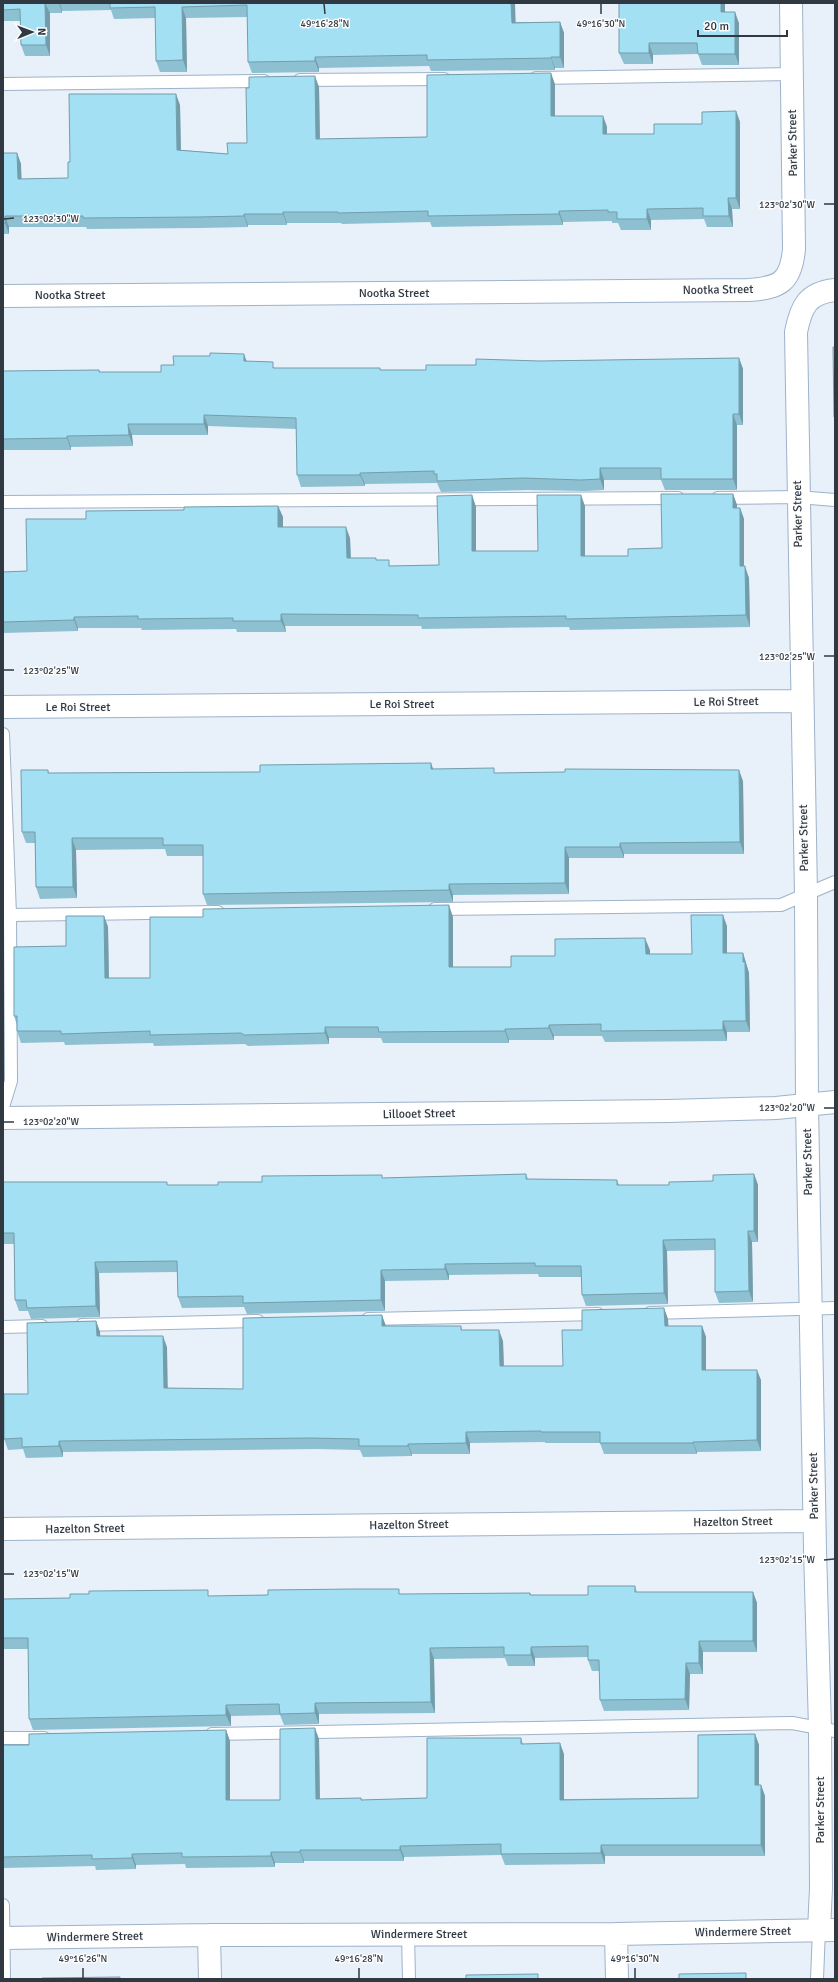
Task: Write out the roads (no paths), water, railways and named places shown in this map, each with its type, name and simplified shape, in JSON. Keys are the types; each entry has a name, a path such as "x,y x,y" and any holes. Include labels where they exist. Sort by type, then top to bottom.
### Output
{"street":[{"name":"Parker Street","path":"784,281 793,263 794,249 791,3"},
{"name":"Nootka Street","path":"3,296 748,290 775,286 784,281"},
{"name":"Parker Street","path":"827,1930 821,1888 827,1730 814,1521 807,1105 806,894 796,332 802,308 808,300 824,291 835,290"},
{"name":"Le Roi Street","path":"3,707 802,701"},
{"name":"Lillooet Street","path":"3,1118 668,1111 807,1105 835,1102"},
{"name":"Hazelton Street","path":"3,1529 814,1521"},
{"name":"Windermere Street","path":"3,1938 209,1935 616,1934 827,1930"},
{"path":"616,1934 617,1979"},
{"path":"209,1935 210,1979"}],"lane":[{"path":"528,78 792,74"},
{"path":"289,80 456,78"},
{"path":"3,84 273,81"},
{"path":"703,498 798,497 835,500"},
{"path":"3,502 687,498"},
{"path":"3,734 10,915 11,1081 3,1107"},
{"path":"423,910 781,905 835,882"},
{"path":"10,915 232,912"},
{"path":"637,1313 835,1308"},
{"path":"360,1319 613,1314"},
{"path":"66,1326 272,1321"},
{"path":"3,1327 50,1326"},
{"path":"202,1735 792,1723 827,1730"},
{"path":"3,1738 59,1737"},
{"path":"3,1905 4,1979"},
{"path":"817,1979 827,1930"},
{"path":"408,1934 409,1979"}]}
